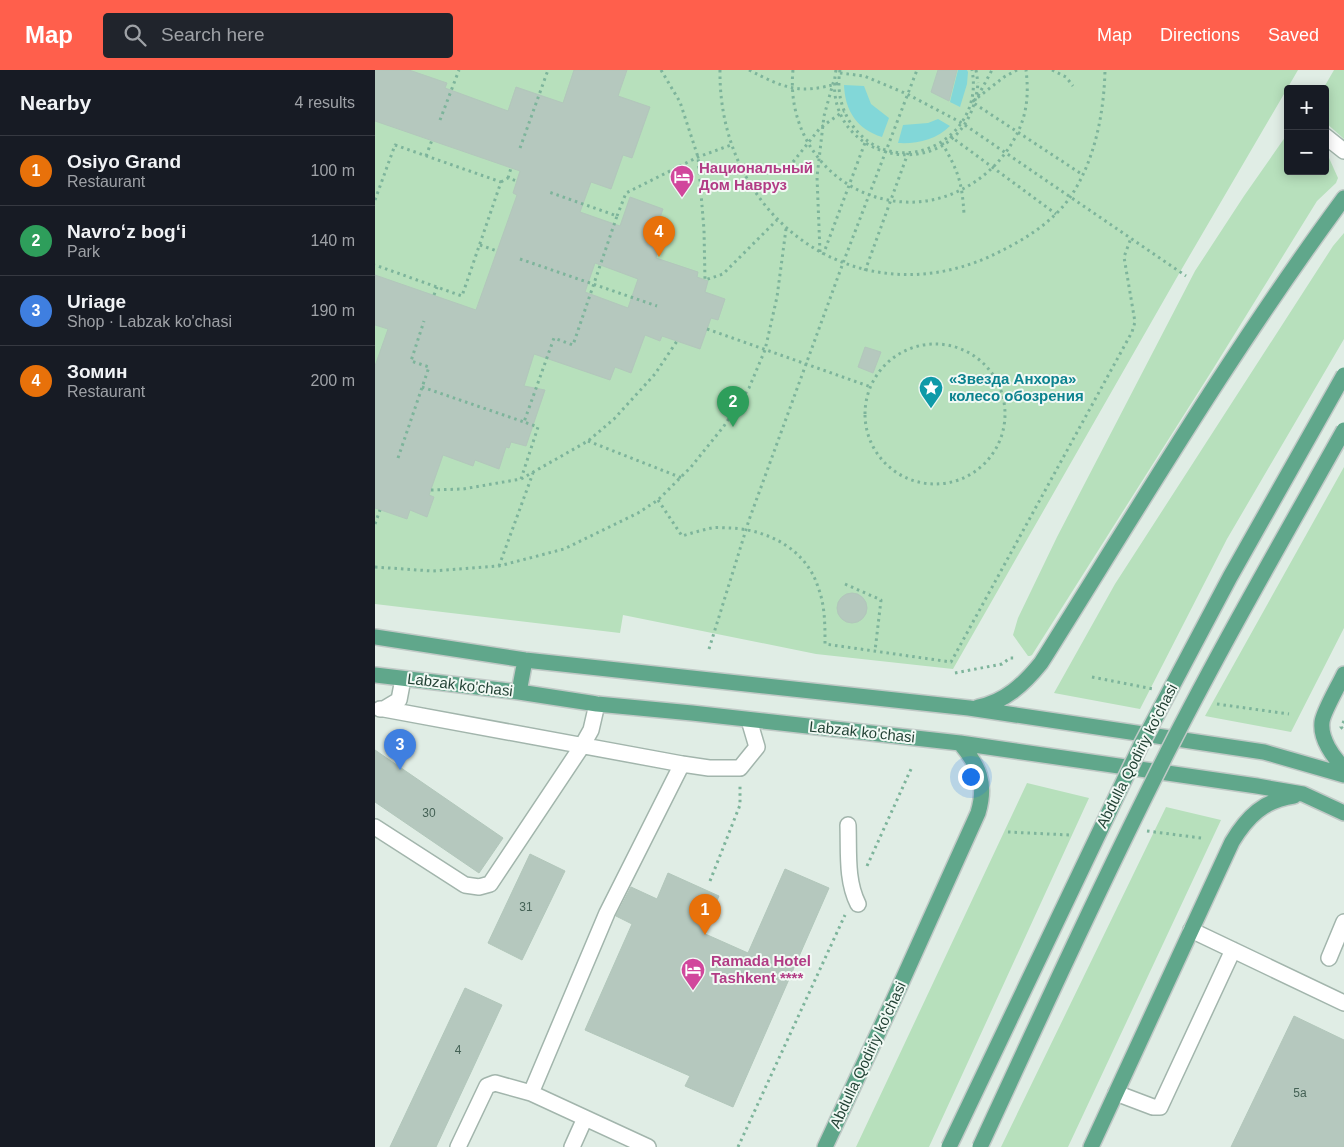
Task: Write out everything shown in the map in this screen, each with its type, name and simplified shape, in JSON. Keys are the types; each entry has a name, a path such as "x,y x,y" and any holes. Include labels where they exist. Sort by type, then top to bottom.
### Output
{"main road":[{"path":"969,708 986,705 1002,699 1019,686 1041,663 1263,312 1344,198"},
{"name":"Abdulla Qodiriy ko'chasi","path":"949,1147 1141,745 1230,577 1344,375"},
{"name":"Abdulla Qodiriy ko'chasi","path":"980,1147 1083,924 1168,751 1344,430"},
{"path":"375,637 525,660 969,708 1264,752 1344,775"},
{"path":"519,692 525,660"},
{"path":"1344,674 1322,721 1327,745 1344,768"},
{"name":"Labzak ko'chasi","path":"375,675 519,692 597,704 960,743 1303,794 1344,813"},
{"name":"Abdulla Qodiriy ko'chasi","path":"825,1147 978,812 983,794 982,783 974,763 960,743"},
{"path":"1091,1147 1228,848 1245,822 1253,814 1273,801 1303,794"}],"lane":[{"path":"1329,139 1344,151"},
{"path":"379,709 399,700 403,679"},
{"path":"375,827 465,885 479,886 490,884 582,746 591,730 597,704"},
{"path":"379,709 709,768 740,768 757,747 749,720"},
{"path":"531,1093 607,913 682,764"},
{"path":"848,826 850,880 856,899"},
{"path":"1329,958 1344,922"},
{"path":"1191,930 1344,1003"},
{"path":"1116,1093 1153,1107 1159,1107 1233,950"},
{"path":"458,1147 487,1086 495,1083 531,1093 648,1147"},
{"path":"572,1147 585,1118"}],"path":[{"path":"440,120 459,70"},
{"path":"520,148 548,70"},
{"path":"661,70 680,102 698,157 704,230 705,280 723,274 777,220"},
{"path":"719,70 722,110 731,145 750,185 777,220 822,254 843,263 865,271 911,275 947,271 985,260 1024,240 1056,214 1083,175 1100,124 1105,70"},
{"path":"749,70 766,80 792,89 812,89 839,82"},
{"path":"793,70 792,89 795,110 807,143 825,166 848,184 869,194 890,201 921,202 962,190 992,168 1006,152 1017,132 1026,106 1026,70"},
{"path":"709,649 747,529 885,149 917,70"},
{"path":"838,71 840,97 844,112 855,130 866,140 885,149 907,153 929,149 942,143 962,123 972,102 974,87 972,70"},
{"path":"976,70 978,83 977,98"},
{"path":"838,71 835,86 837,102 850,128 860,139 872,147 886,153 901,156 930,152 955,136 965,125 992,70"},
{"path":"972,102 1003,77 1017,70"},
{"path":"1052,70 1066,76 1073,86"},
{"path":"838,71 864,76 907,94 962,123 1186,276"},
{"path":"822,254 817,177 825,116 838,71"},
{"path":"972,102 1083,175"},
{"path":"793,162 820,128 844,112"},
{"path":"950,136 1056,214"},
{"path":"426,156 432,140"},
{"path":"822,254 866,140"},
{"path":"942,143 958,172 964,214"},
{"path":"375,200 395,145 501,182"},
{"path":"524,422 554,338 573,345 626,193 698,157 731,145"},
{"path":"865,271 907,153"},
{"path":"375,265 462,296 501,182 508,178 511,168"},
{"path":"508,178 517,181"},
{"path":"375,186 379,187"},
{"path":"549,192 617,216"},
{"path":"375,567 432,571 499,566 564,549 638,513 658,500 682,478 724,426 749,388 765,350 777,297 787,229"},
{"path":"658,500 682,536 713,527 747,529 773,538 794,550 810,569 818,585 824,609 825,644 951,662 1132,332 1135,322 1124,257 1131,238"},
{"path":"480,245 497,251"},
{"path":"520,258 657,306"},
{"path":"434,296 437,287"},
{"path":"398,458 429,367 411,361 424,321"},
{"path":"707,329 871,386"},
{"path":"431,490 463,489 521,479 588,441 614,419 655,374 677,341"},
{"path":"935,343 957,346 977,356 992,372 999,385 1006,414 1002,435 992,455 977,470 957,481 935,484 914,481 894,471 879,455 869,436 865,414 871,386 879,372 894,356 914,347 935,343"},
{"path":"422,387 538,427 521,479"},
{"path":"588,441 682,478"},
{"path":"499,566 533,473"},
{"path":"375,524 380,510"},
{"path":"845,584 881,600 875,651"},
{"path":"955,673 1002,664 1010,658 1017,658"},
{"path":"1093,677 1156,690"},
{"path":"1217,704 1289,714"},
{"path":"1344,721 1341,727 1344,730"},
{"path":"710,881 740,805 740,768"},
{"path":"866,868 911,769"},
{"path":"1144,831 1201,838"},
{"path":"1008,832 1070,835"},
{"path":"738,1147 856,899"}],"green space":[{"path":"375,70 1298,70 1289,85 1284,85 1284,94 953,669 816,654 623,615 620,633 375,604"},
{"path":"1334,70 1344,70 1344,139 1329,126 1329,85 1325,85"},
{"path":"1284,139 1284,175 1329,175 1329,158 1338,178 1336,183 1317,201 1032,655 1028,656 1013,635 1018,618 1057,537 1195,271"},
{"path":"1344,233 1344,339 1227,539 1140,709 1054,693 1115,584 1333,246"},
{"path":"1344,467 1344,628 1291,732 1205,716"},
{"path":"1027,783 1089,798 929,1147 856,1147"},
{"path":"1166,807 1221,820 1068,1147 1001,1147"}],"water":[{"path":"958,70 967,70 968,72 967,84 960,107 950,102"},
{"path":"844,85 864,86 871,104 889,118 882,137 873,134 854,118 847,103"},
{"path":"938,119 950,126 939,135 912,143 898,143 903,125 928,123"}],"building":[{"path":"375,70 409,70 447,83 445,88 508,111 516,87 563,103 574,70 627,70 618,96 650,107 632,158 623,155 611,189 591,182 580,212 620,226 630,197 663,209 651,243 660,246 656,258 698,272 697,277 708,281 705,292 725,299 718,320 711,318 700,349 662,336 660,341 645,335 631,373 615,367 610,380 534,354 524,386 545,390 526,446 511,442 509,448 506,447 499,469 475,460 473,466 443,455 429,495 434,497 427,517 410,510 407,519 375,508 375,366 388,329 375,325 375,275 476,310 517,195 513,193 520,171 375,121","holes":["595,263 638,279 628,308 585,292"]},
{"path":"938,70 957,70 949,101 931,92"},
{"path":"865,347 881,352 873,373 858,367"},
{"path":"852,593 858,594 866,602 866,614 858,622 852,623 846,622 838,614 837,608 838,602 846,594"},
{"path":"375,750 503,838 479,873 375,802"},
{"path":"530,854 565,871 522,960 488,943"},
{"name":"Ramada Hotel Tashkent ****","path":"785,869 829,888 733,1107 685,1086 690,1076 585,1030 632,924 616,916 631,887 657,899 668,873 719,896 703,933 748,953"},
{"path":"465,988 502,1005 436,1147 390,1147"},
{"path":"1294,1016 1344,1040 1344,1147 1231,1147"}],"place":[{"name":"Национальный Дом Навруз","path":"682,198"},
{"name":"Зомин","path":"659,257"},
{"name":"«Звезда Анхора» колесо обозрения","path":"931,409"},
{"name":"Navroʻz bogʻi","path":"733,427"},
{"name":"Uriage","path":"400,770"},
{"name":"Osiyo Grand","path":"705,935"},
{"name":"Ramada Hotel Tashkent ****","path":"693,991"}]}
